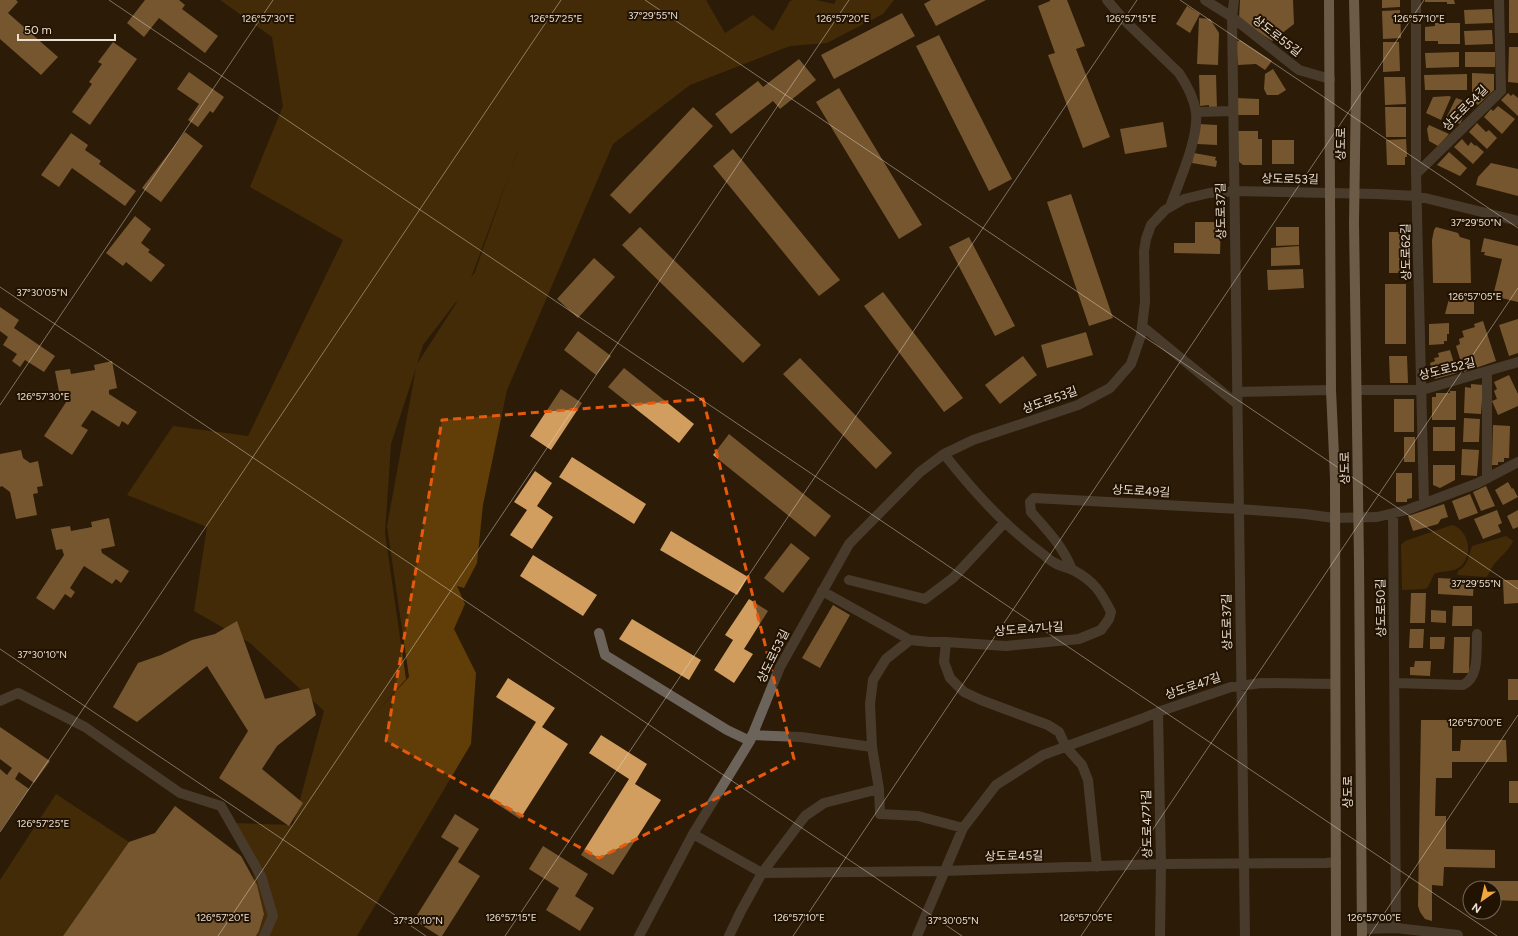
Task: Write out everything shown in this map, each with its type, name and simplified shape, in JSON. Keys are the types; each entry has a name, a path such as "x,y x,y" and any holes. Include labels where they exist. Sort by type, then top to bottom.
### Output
{"main road":[{"name":"상도로","path":"1329,0 1330,390 1335,478 1336,936"},
{"name":"상도로","path":"1354,0 1356,87 1354,194 1362,932"}],"street":[{"path":"1107,0 1125,21 1178,73 1186,83 1193,98 1196,112 1193,142 1170,207"},
{"name":"상도로55길","path":"1205,0 1232,17 1299,70 1330,79"},
{"path":"1232,17 1234,0"},
{"name":"상도로62길","path":"1416,0 1416,174 1424,503"},
{"name":"상도로54길","path":"1416,174 1501,91 1499,0"},
{"name":"상도로37길","path":"1232,17 1245,936"},
{"path":"1196,112 1233,111"},
{"path":"1329,188 1354,194 1417,196 1518,221"},
{"name":"상도로53길","path":"639,936 692,834 751,738 780,667 850,544 920,472 944,454 973,440 1078,405 1110,388 1131,364 1141,335 1145,302 1144,251 1146,239 1151,225 1165,210 1184,199 1209,193 1329,188"},
{"path":"1142,326 1237,404"},
{"name":"상도로52길","path":"1357,390 1422,390 1518,362"},
{"path":"1487,372 1487,478"},
{"path":"1237,392 1330,390"},
{"name":"상도로47나길","path":"944,454 968,486 1005,522 1043,555 1058,565 1087,578 1100,591 1112,612 1101,630 1079,639 1006,646 946,642"},
{"path":"1334,518 1377,517 1407,510 1487,478 1518,462"},
{"name":"상도로49길","path":"1072,570 1067,556 1058,543 1031,512 1030,502 1034,498 1239,509 1306,514 1334,518"},
{"name":"상도로50길","path":"1393,513 1396,928"},
{"path":"849,580 925,598 953,578 1005,522"},
{"path":"822,591 910,640 946,642 944,662 950,678 964,692 981,700 1048,725 1059,732 1066,746 1082,765 1088,780 1097,867"},
{"path":"599,633 605,655 727,730 751,738 801,736 872,747"},
{"path":"1395,683 1463,685 1467,683 1471,680 1474,673 1477,634"},
{"path":"910,640 886,659 873,680 870,704 872,747 880,789 880,814 918,816 963,828"},
{"name":"상도로47길","path":"917,936 963,828 996,785 1043,755 1158,712 1231,687 1262,683 1335,684"},
{"path":"0,701 18,693 85,727 180,793 221,806 261,876 273,916 264,936"},
{"name":"상도로47가길","path":"1158,712 1161,864 1160,936"},
{"path":"729,936 762,873 805,816 824,803 880,789"},
{"path":"692,834 762,873"},
{"name":"상도로45길","path":"762,873 1097,867 1161,864 1336,862"},
{"path":"1362,932 1396,928 1458,935"}],"highlighted area":[{"path":"703,399 794,759 599,858 386,741 442,420"}],"shaded area":[{"path":"220,0 706,0 725,33 753,15 773,31 790,1 793,0 816,0 834,4 836,0 894,0 883,14 827,43 790,46 690,85 613,144 507,390 483,505 477,563 464,588 457,586 465,604 454,629 476,673 471,744 357,936 256,936 264,914 248,855 235,823 293,825 324,711 250,643 194,611 207,527 127,495 173,426 248,436 343,240 250,187 283,106 272,37","holes":["510,172 475,272 471,278","456,302 457,302 417,364 423,345","416,368 387,526 409,677 371,718 406,679 385,533 391,444"]},
{"path":"1452,525 1458,527 1462,531 1467,542 1468,549 1465,561 1455,570 1434,574 1428,587 1425,589 1402,590 1401,545 1405,541"},
{"path":"1506,536 1513,541 1509,548 1492,567 1486,577 1457,575 1458,571 1462,569 1468,560 1472,546"},
{"path":"56,794 129,842 63,936 0,936 0,880"}],"building":[{"path":"0,0 16,0 18,2 8,13 58,57 41,75 0,39"},
{"path":"145,0 179,0 185,5 182,9 218,36 205,53 159,18 144,37 127,23"},
{"path":"931,0 986,0 936,26 924,4"},
{"path":"1050,0 1067,0 1085,46 1076,49 1110,137 1083,148 1048,55 1055,53 1038,6"},
{"path":"1240,0 1293,0 1294,24 1272,41 1239,19"},
{"path":"1382,0 1400,0 1400,7 1382,8"},
{"path":"1425,0 1454,0 1455,4 1447,4 1447,2 1425,2"},
{"path":"1509,0 1518,0 1518,33 1509,33"},
{"path":"1187,6 1200,14 1190,33 1176,24"},
{"path":"1492,9 1493,23 1465,24 1464,10"},
{"path":"1400,10 1401,38 1383,39 1382,11"},
{"path":"902,13 915,36 834,79 821,55"},
{"path":"1199,18 1210,19 1219,33 1218,65 1197,64"},
{"path":"1435,23 1460,23 1460,44 1438,44 1438,41 1425,41 1425,27 1435,26"},
{"path":"1492,30 1493,44 1465,45 1464,31"},
{"path":"939,35 1012,179 989,191 916,46"},
{"path":"1240,40 1272,61 1265,70 1256,64 1238,65 1236,42"},
{"path":"113,42 137,59 90,125 72,112 92,84 89,82 102,64 98,62"},
{"path":"1383,42 1399,42 1400,71 1383,72"},
{"path":"1509,47 1518,47 1518,83 1508,82"},
{"path":"1459,52 1459,67 1426,68 1425,53"},
{"path":"1465,52 1495,52 1495,67 1465,67"},
{"path":"799,59 816,80 780,109 773,101 731,134 715,114 758,81 763,87"},
{"path":"1273,69 1286,90 1278,95 1267,95 1264,89 1265,74"},
{"path":"189,72 224,97 213,113 210,111 198,127 188,120 199,104 177,89"},
{"path":"1472,73 1494,74 1494,90 1478,105 1472,99"},
{"path":"1467,74 1467,90 1425,90 1424,75"},
{"path":"1199,75 1216,75 1217,109 1209,109 1209,105 1200,106"},
{"path":"1384,77 1405,77 1406,104 1385,105"},
{"path":"839,88 922,225 899,239 816,102"},
{"path":"1508,93 1511,96 1513,94 1518,98 1518,116 1501,100"},
{"path":"1433,97 1451,97 1441,120 1426,113"},
{"path":"1236,98 1259,99 1259,115 1236,115"},
{"path":"1456,98 1462,100 1468,108 1460,124 1455,122 1452,128 1443,124"},
{"path":"1498,106 1515,119 1502,134 1484,117 1491,109 1493,111"},
{"path":"693,107 713,126 630,214 610,195"},
{"path":"1385,107 1406,107 1406,137 1386,137"},
{"path":"1163,122 1167,147 1125,154 1120,129"},
{"path":"1477,123 1486,132 1489,130 1497,138 1487,149 1469,132"},
{"path":"1198,124 1217,125 1217,145 1197,144"},
{"path":"1429,125 1449,134 1438,146 1429,141 1427,129"},
{"path":"1238,131 1258,131 1258,139 1262,139 1262,165 1243,165 1238,161"},
{"path":"185,132 203,146 161,202 142,188"},
{"path":"71,133 88,145 85,150 101,161 99,164 136,191 125,206 72,168 59,187 41,175"},
{"path":"1406,139 1407,157 1405,157 1405,165 1387,165 1386,140"},
{"path":"1462,139 1468,146 1471,142 1484,152 1473,164 1454,147"},
{"path":"1272,140 1294,140 1294,164 1272,164"},
{"path":"733,149 840,280 819,296 713,166"},
{"path":"1449,152 1467,168 1460,176 1437,165"},
{"path":"1194,153 1216,157 1216,167 1192,163"},
{"path":"1491,163 1518,169 1518,196 1476,185 1478,177"},
{"path":"1071,194 1113,318 1089,326 1047,202"},
{"path":"135,216 151,229 141,243 150,250 148,252 165,265 151,282 126,262 123,266 106,253"},
{"path":"1195,222 1221,222 1220,254 1174,253 1174,243 1195,243"},
{"path":"640,227 761,345 743,363 622,245"},
{"path":"1276,227 1299,227 1299,245 1276,246"},
{"path":"1436,227 1458,233 1460,237 1470,240 1471,283 1433,283 1432,240"},
{"path":"1389,232 1407,232 1407,273 1389,273"},
{"path":"969,237 1015,326 995,336 949,247"},
{"path":"1484,238 1518,246 1518,302 1493,296 1502,259 1484,255 1485,252 1481,252"},
{"path":"1299,246 1300,265 1271,266 1271,248"},
{"path":"594,258 615,277 578,318 557,299"},
{"path":"1303,269 1304,288 1268,290 1267,270"},
{"path":"1385,284 1406,284 1406,344 1385,344"},
{"path":"883,292 963,398 944,412 864,306"},
{"path":"1450,295 1474,295 1474,314 1445,314"},
{"path":"0,307 19,320 14,328 55,356 44,372 25,360 20,367 12,361 17,354 3,345 8,337 0,331"},
{"path":"1518,319 1518,353 1509,356 1499,325"},
{"path":"1483,321 1496,361 1464,372 1456,346 1460,344 1459,339 1464,337 1462,331 1475,327 1474,324"},
{"path":"1449,323 1449,334 1447,334 1447,341 1444,341 1444,344 1429,345 1429,324"},
{"path":"578,331 611,356 596,375 564,350"},
{"path":"1086,332 1093,355 1047,368 1041,345"},
{"path":"1450,350 1457,373 1435,379 1430,363 1435,361 1434,358 1439,357 1438,353"},
{"path":"1023,356 1037,375 1000,404 985,385"},
{"path":"1389,356 1407,356 1408,383 1390,383"},
{"path":"800,358 892,453 876,469 783,374"},
{"path":"112,361 117,388 109,390 109,394 137,412 128,425 122,421 119,427 92,410 81,426 88,430 72,455 44,436 70,396 60,397 55,371 70,369 71,374 95,370 94,365"},
{"path":"624,368 694,424 679,443 608,387"},
{"path":"1509,375 1518,394 1518,406 1498,415 1492,401 1497,399 1494,391 1497,389 1494,382"},
{"path":"1471,384 1483,385 1481,414 1464,413 1465,387 1471,388"},
{"path":"561,389 582,403 551,450 530,436"},
{"path":"1450,391 1456,391 1456,420 1432,420 1432,397 1436,397 1436,393 1450,393"},
{"path":"1394,399 1414,399 1414,432 1394,432"},
{"path":"1464,418 1480,419 1479,442 1463,442"},
{"path":"1493,425 1510,426 1509,458 1504,458 1504,462 1498,462 1498,465 1492,465"},
{"path":"1433,427 1455,427 1455,451 1433,451"},
{"path":"729,434 831,516 815,537 713,455"},
{"path":"1404,437 1415,437 1415,462 1404,462"},
{"path":"1462,449 1479,450 1477,476 1461,475"},
{"path":"21,450 23,458 30,463 38,461 43,486 37,487 38,493 33,494 37,515 16,519 10,492 2,486 0,487 0,454"},
{"path":"572,457 646,504 634,524 559,477"},
{"path":"1433,465 1455,465 1455,480 1440,488 1433,485"},
{"path":"535,471 552,483 537,506 553,517 532,549 510,535 527,510 514,502"},
{"path":"1396,473 1412,473 1412,498 1407,499 1407,502 1396,502"},
{"path":"1508,482 1518,497 1503,505 1495,490"},
{"path":"1486,486 1495,506 1481,511 1473,492"},
{"path":"1470,494 1478,513 1459,520 1452,501"},
{"path":"1444,504 1448,517 1441,519 1438,524 1413,531 1408,516"},
{"path":"1497,510 1502,523 1498,525 1501,532 1483,539 1474,519"},
{"path":"1518,510 1518,527 1513,529 1507,516"},
{"path":"109,518 115,546 101,549 102,553 129,571 121,583 116,579 112,584 84,566 70,588 75,592 71,598 65,594 54,610 36,598 64,555 62,549 56,550 51,529 70,526 71,531 92,527 91,522"},
{"path":"671,531 748,577 737,595 660,550"},
{"path":"791,543 810,558 783,593 764,578"},
{"path":"533,555 597,595 583,616 520,576"},
{"path":"1438,578 1474,580 1473,596 1438,594"},
{"path":"1503,580 1518,580 1518,603 1504,604"},
{"path":"1411,593 1426,593 1425,623 1410,623"},
{"path":"749,599 768,611 744,649 753,654 734,683 714,670 733,640 725,635"},
{"path":"833,605 850,615 820,668 802,658"},
{"path":"1453,606 1472,606 1472,626 1452,626"},
{"path":"1431,610 1446,611 1446,623 1431,622"},
{"path":"632,619 701,660 689,680 619,639"},
{"path":"237,621 265,699 309,688 316,715 277,746 262,769 303,803 289,826 219,778 248,731 207,666 137,722 113,707 138,663 161,655 192,640 215,634"},
{"path":"1410,629 1424,629 1423,648 1409,648"},
{"path":"1430,637 1445,637 1444,649 1430,649"},
{"path":"1454,637 1470,637 1469,673 1453,673"},
{"path":"1415,661 1431,661 1430,676 1410,675 1410,667 1414,667"},
{"path":"508,678 555,708 542,727 568,744 520,819 488,798 536,722 496,697"},
{"path":"1508,679 1518,679 1518,700 1508,700"},
{"path":"1421,720 1452,720 1452,751 1460,751 1461,740 1506,740 1507,762 1452,762 1452,778 1436,778 1435,816 1446,816 1446,849 1495,850 1495,868 1444,867 1443,886 1432,885 1432,921 1425,919 1418,906"},
{"path":"0,727 50,761 34,783 19,772 15,779 29,789 0,831 0,769 7,775 12,768 0,759"},
{"path":"601,735 647,764 635,784 661,800 613,875 581,855 629,779 589,753"},
{"path":"1509,781 1518,781 1518,803 1509,803"},
{"path":"175,806 241,856 257,885 264,914 256,936 63,936 129,842 155,833"},
{"path":"455,814 479,829 458,862 480,876 442,936 439,936 414,920 459,848 441,837"},
{"path":"543,846 588,874 575,896 594,908 580,931 546,910 559,888 529,869"},
{"path":"1502,881 1518,881 1518,901 1502,900"}]}
